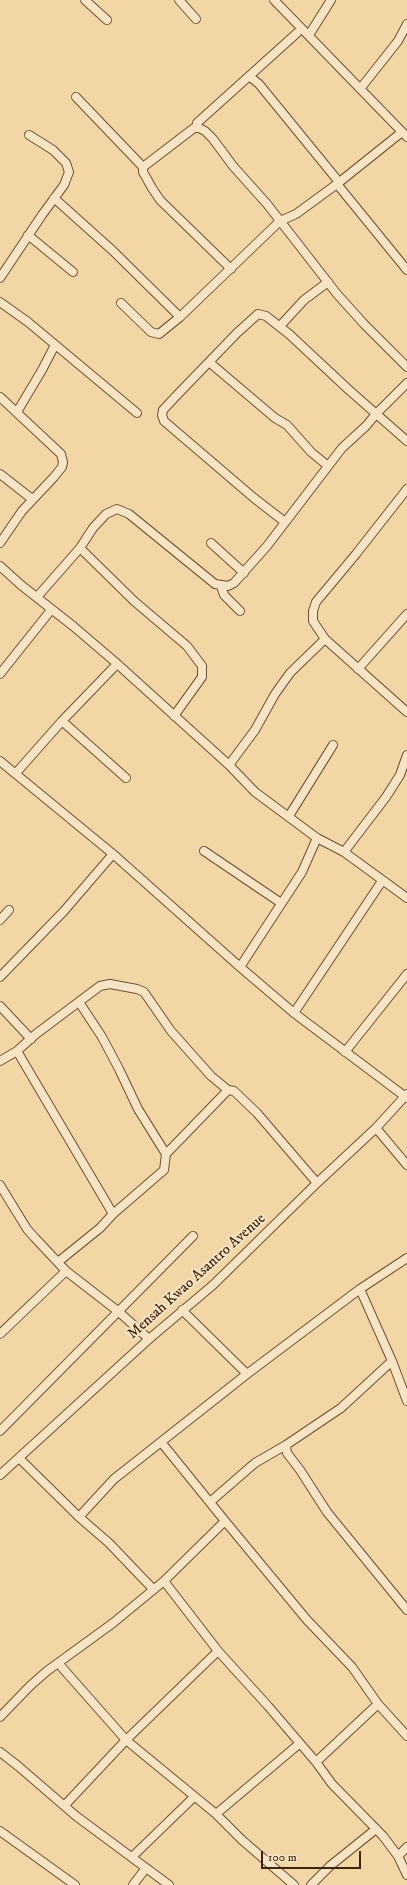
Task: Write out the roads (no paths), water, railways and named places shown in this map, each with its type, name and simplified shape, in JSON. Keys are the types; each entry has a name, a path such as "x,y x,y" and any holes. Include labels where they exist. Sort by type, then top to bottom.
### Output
{"street":[{"path":"85,0 107,20"},
{"path":"179,0 196,19"},
{"path":"121,303 154,334 159,334 180,317 280,221 296,214 405,135 274,0"},
{"path":"309,35 331,0"},
{"path":"360,89 398,41 407,24"},
{"path":"197,123 297,33"},
{"path":"249,76 259,84 407,270"},
{"path":"76,97 143,167 143,172 160,200 231,269"},
{"path":"143,167 176,140 194,128 205,130 233,166 267,204 328,282 364,324 407,367"},
{"path":"0,278 67,179 68,167 53,150 29,135"},
{"path":"54,198 107,245 180,317"},
{"path":"28,235 73,272"},
{"path":"280,326 304,300 328,282"},
{"path":"0,302 55,345 137,413"},
{"path":"285,522 254,498 164,421 162,416 163,410 258,314 266,316 280,326 348,390 407,441"},
{"path":"17,412 55,345"},
{"path":"209,362 275,418 287,425 311,452 328,466"},
{"path":"37,597 80,548 93,528 106,514 117,509 129,514 216,584 228,586 234,583 267,546 342,448 366,426 407,383"},
{"path":"0,397 61,454 63,462 62,467 32,499 15,520 0,543"},
{"path":"0,474 32,499"},
{"path":"407,489 361,549 316,602 313,611 313,621 325,639 407,712"},
{"path":"211,543 244,573"},
{"path":"80,548 134,601 187,646 202,666 202,677 174,716"},
{"path":"0,566 117,664 229,765 255,792 317,838 344,852 407,898"},
{"path":"221,586 224,595 240,611"},
{"path":"0,674 51,610"},
{"path":"358,669 407,614"},
{"path":"229,765 255,730 275,694 290,673 325,639"},
{"path":"16,774 62,721 117,664"},
{"path":"62,721 126,778"},
{"path":"288,816 333,745"},
{"path":"344,852 386,797 400,775 407,755"},
{"path":"0,761 113,854 294,1013 406,1096"},
{"path":"240,967 302,872 317,838"},
{"path":"204,851 281,903"},
{"path":"0,977 64,911 113,854"},
{"path":"294,1013 382,881"},
{"path":"0,920 9,910"},
{"path":"345,1052 407,974"},
{"path":"0,1061 17,1051 30,1039 100,986 110,984 137,989 144,992 171,1031 211,1076 228,1090 234,1091 257,1113 317,1183"},
{"path":"79,1002 102,1037 138,1109 166,1154"},
{"path":"0,1006 30,1039"},
{"path":"17,1051 113,1214"},
{"path":"58,1262 100,1228 113,1214 164,1170 166,1154 228,1090"},
{"name":"Mensah Kwao Asantro Avenue","path":"0,1475 149,1339 213,1285 317,1183 376,1128 406,1096"},
{"path":"376,1128 407,1165"},
{"path":"0,1185 2,1197 27,1229 58,1262 119,1312 149,1339"},
{"path":"0,1431 119,1312 192,1236"},
{"path":"79,1517 107,1486 247,1374 360,1289 407,1258"},
{"path":"0,1333 66,1270"},
{"path":"360,1289 392,1361 407,1401"},
{"path":"182,1310 247,1374"},
{"path":"210,1502 256,1463 341,1408 392,1361"},
{"path":"161,1442 307,1620 352,1667 378,1704 407,1736"},
{"path":"286,1445 287,1453 300,1470 327,1512 407,1610"},
{"path":"19,1458 79,1517 109,1543 153,1589"},
{"path":"0,1717 30,1686 58,1663 113,1623 153,1589 164,1582 225,1520"},
{"path":"164,1582 218,1651 268,1706 316,1762 332,1784 376,1829 398,1856 407,1875"},
{"path":"65,1805 126,1740 218,1651"},
{"path":"58,1663 126,1740 216,1814 290,1884"},
{"path":"316,1762 378,1704"},
{"path":"216,1814 299,1744"},
{"path":"0,1752 65,1805 76,1816 169,1885"},
{"path":"132,1857 194,1797"},
{"path":"311,1885 330,1866 376,1829"},
{"path":"0,1832 75,1885"},
{"path":"398,1856 407,1847"},
{"path":"133,1885 146,1868"}]}
